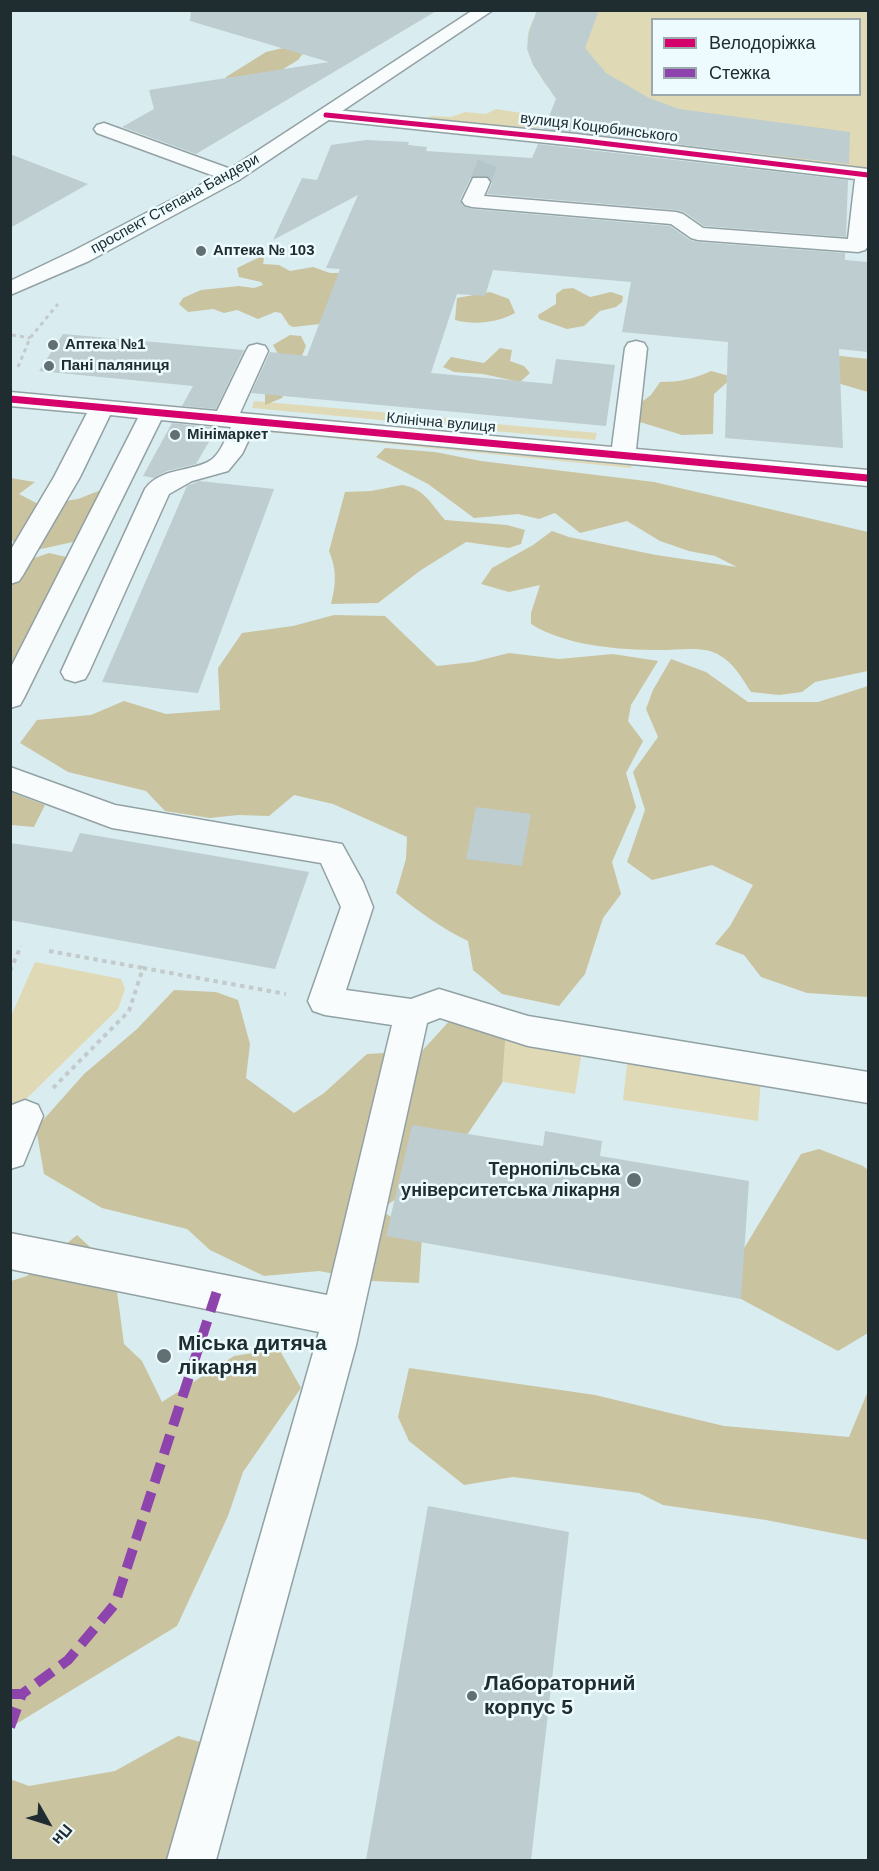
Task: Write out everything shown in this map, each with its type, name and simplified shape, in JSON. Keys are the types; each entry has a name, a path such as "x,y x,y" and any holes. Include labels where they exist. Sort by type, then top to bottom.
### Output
{"street":[{"name":"проспект Степана Бандери","path":"13,288 81,256 232,176 485,10"},
{"name":"вулиця Коцюбинського","path":"326,115 498,141 867,175"},
{"path":"104,129 232,176"},
{"path":"480,182 472,201 676,218 698,234 858,246 867,175"},
{"path":"10,310 13,288"},
{"path":"623,455 636,348"},
{"path":"75,672 158,489 183,476 219,466 230,454 236,419 257,351"},
{"name":"Клінічна вулиця","path":"10,399 868,478"},
{"path":"10,575 67,477 102,407"},
{"path":"10,698 153,412"},
{"path":"10,778 112,816 331,853 347,882 357,907 325,1001 412,1014 439,1003 528,1031 868,1087"},
{"path":"192,1860 333,1356 412,1014"},
{"path":"10,1153 26,1116"},
{"path":"10,1251 342,1317"}],"path":[{"path":"23,370 16,366 30,338 64,297"},
{"path":"12,335 30,338"},
{"path":"10,971 21,946"},
{"path":"49,951 325,1001"},
{"path":"26,1116 129,1011 143,968"}],"shaded area":[{"path":"539,11 868,11 868,169 676,143 546,85 528,49 529,31"},
{"path":"296,45 305,51 298,60 267,79 225,84 226,77 266,52"},
{"path":"496,109 547,117 572,110 612,132 611,137 576,130 417,121 432,116 451,117 465,112 486,114"},
{"path":"260,257 264,258 263,264 279,265 290,271 313,267 330,273 341,273 320,324 293,327 281,313 275,312 258,319 237,310 224,313 213,309 188,312 179,304 183,298 201,290 239,286 254,288 263,285 261,282 239,277 237,268"},
{"path":"573,288 590,297 611,292 623,296 622,302 616,307 600,311 584,326 567,329 539,319 538,315 556,304 556,294 563,289"},
{"path":"490,292 509,299 515,313 485,322 455,320 457,298"},
{"path":"290,335 301,336 306,346 282,398 265,405 265,375 278,354 273,345"},
{"path":"500,348 512,350 510,361 524,366 530,373 520,382 483,374 454,372 443,367 451,357 484,363"},
{"path":"841,356 868,359 868,392 834,382 827,360"},
{"path":"711,371 733,377 714,394 713,434 682,435 640,422 639,404 651,395 660,382 686,379"},
{"path":"254,401 459,419 457,427 252,408"},
{"path":"484,423 597,433 595,440 483,430"},
{"path":"271,428 631,464 631,468 269,432"},
{"path":"385,448 435,452 481,461 654,482 868,532 868,671 815,682 802,692 779,695 751,692 739,673 724,658 710,651 610,648 576,642 545,631 531,624 531,613 540,585 509,592 481,584 492,568 533,545 552,531 569,537 656,555 737,567 715,556 689,551 660,541 627,521 580,533 555,513 539,519 518,514 474,518 428,484 376,457"},
{"path":"10,478 35,482 19,494 40,505 78,499 101,490 115,516 82,540 23,553 11,539"},
{"path":"402,485 422,493 445,520 507,525 525,530 521,544 509,548 466,542 421,570 378,603 331,604 335,577 329,551 345,492 371,491"},
{"path":"49,553 79,560 11,668 11,566"},
{"path":"334,615 385,616 437,666 473,662 509,653 559,659 613,654 658,661 631,705 628,721 643,741 626,773 636,807 612,862 621,894 603,918 585,974 559,1006 502,994 473,970 468,941 430,919 396,893 406,859 407,837 333,804 294,795 269,816 238,815 210,818 165,811 146,791 68,772 20,743 37,720 91,715 124,701 166,714 220,710 218,668 242,633 293,626"},
{"path":"671,659 706,672 748,702 818,702 868,686 868,997 807,993 761,977 744,955 715,944 730,926 753,885 712,865 652,880 627,862 645,810 633,772 658,737 646,709 653,690"},
{"path":"10,792 45,805 34,827 11,825"},
{"path":"35,962 121,979 125,989 118,1009 19,1106 11,1104 11,1016"},
{"path":"174,990 216,992 238,1000 250,1044 246,1078 294,1113 324,1093 367,1054 422,1051 452,1018 506,1027 502,1083 469,1132 433,1173 380,1210 422,1236 419,1283 372,1281 319,1271 264,1276 210,1250 187,1229 102,1208 44,1174 36,1128 84,1074 137,1029"},
{"path":"453,1030 582,1051 575,1094 444,1072"},
{"path":"628,1056 761,1077 758,1121 623,1100"},
{"path":"819,1149 868,1170 868,1333 838,1351 741,1299 740,1255 801,1154"},
{"path":"77,1235 114,1269 124,1344 142,1361 162,1402 234,1356 279,1349 301,1388 243,1472 228,1516 177,1626 11,1727 11,1281 27,1276"},
{"path":"409,1368 595,1395 724,1426 849,1437 868,1391 868,1540 766,1520 663,1505 639,1493 513,1477 464,1485 409,1441 398,1417"},
{"path":"178,1736 227,1749 217,1852 213,1860 11,1860 10,1779 29,1786 115,1771"}],"building":[{"path":"191,10 438,10 196,154 122,127 154,109 149,90 329,62 190,21"},
{"path":"537,10 599,10 585,48 606,73 649,98 679,109 850,132 849,164 544,129 556,99 533,65 527,49 529,32"},
{"path":"366,140 409,142 408,145 427,147 426,151 532,158 538,144 848,180 846,237 704,226 684,212 676,210 487,194 492,183 487,176 471,177 460,200 463,206 472,209 670,226 690,240 698,242 845,253 845,260 868,262 868,352 839,349 843,448 725,438 728,342 622,332 631,282 493,270 485,296 457,294 431,373 552,384 556,359 615,365 606,426 251,393 270,352 307,356 340,269 326,268 358,195 273,240 302,178 317,180 331,145"},
{"path":"10,154 88,184 10,228"},
{"path":"63,334 244,350 216,409 182,406 193,386 39,371"},
{"path":"172,423 217,428 196,464 167,471 154,478 143,476"},
{"path":"199,481 274,489 198,693 102,682 187,486"},
{"path":"476,807 531,814 522,866 466,859"},
{"path":"80,833 309,872 275,969 10,920 10,843 72,852"},
{"path":"412,1125 543,1146 545,1131 602,1141 600,1156 749,1181 741,1299 386,1236"},
{"name":"Лабораторний корпус 5","path":"428,1506 569,1532 531,1860 366,1860"}],"tunnel":[{"path":"480,182 490,157"}],"marked path":[{"path":"10,1694 22,1694 68,1660 115,1604 217,1291"},
{"path":"10,1727 22,1694"}],"cycle path":[{"path":"326,115 576,140 868,175"},
{"path":"10,399 868,478"}],"place":[{"name":"Аптека № 103","path":"201,251"},
{"name":"Аптека №1","path":"53,345"},
{"name":"Пані паляниця","path":"49,366"},
{"name":"Мінімаркет","path":"175,435"},
{"name":"Тернопільська університетська лікарня","path":"634,1180"},
{"name":"Міська дитяча лікарня","path":"164,1356"},
{"name":"Лабораторний корпус 5","path":"472,1696"}]}
